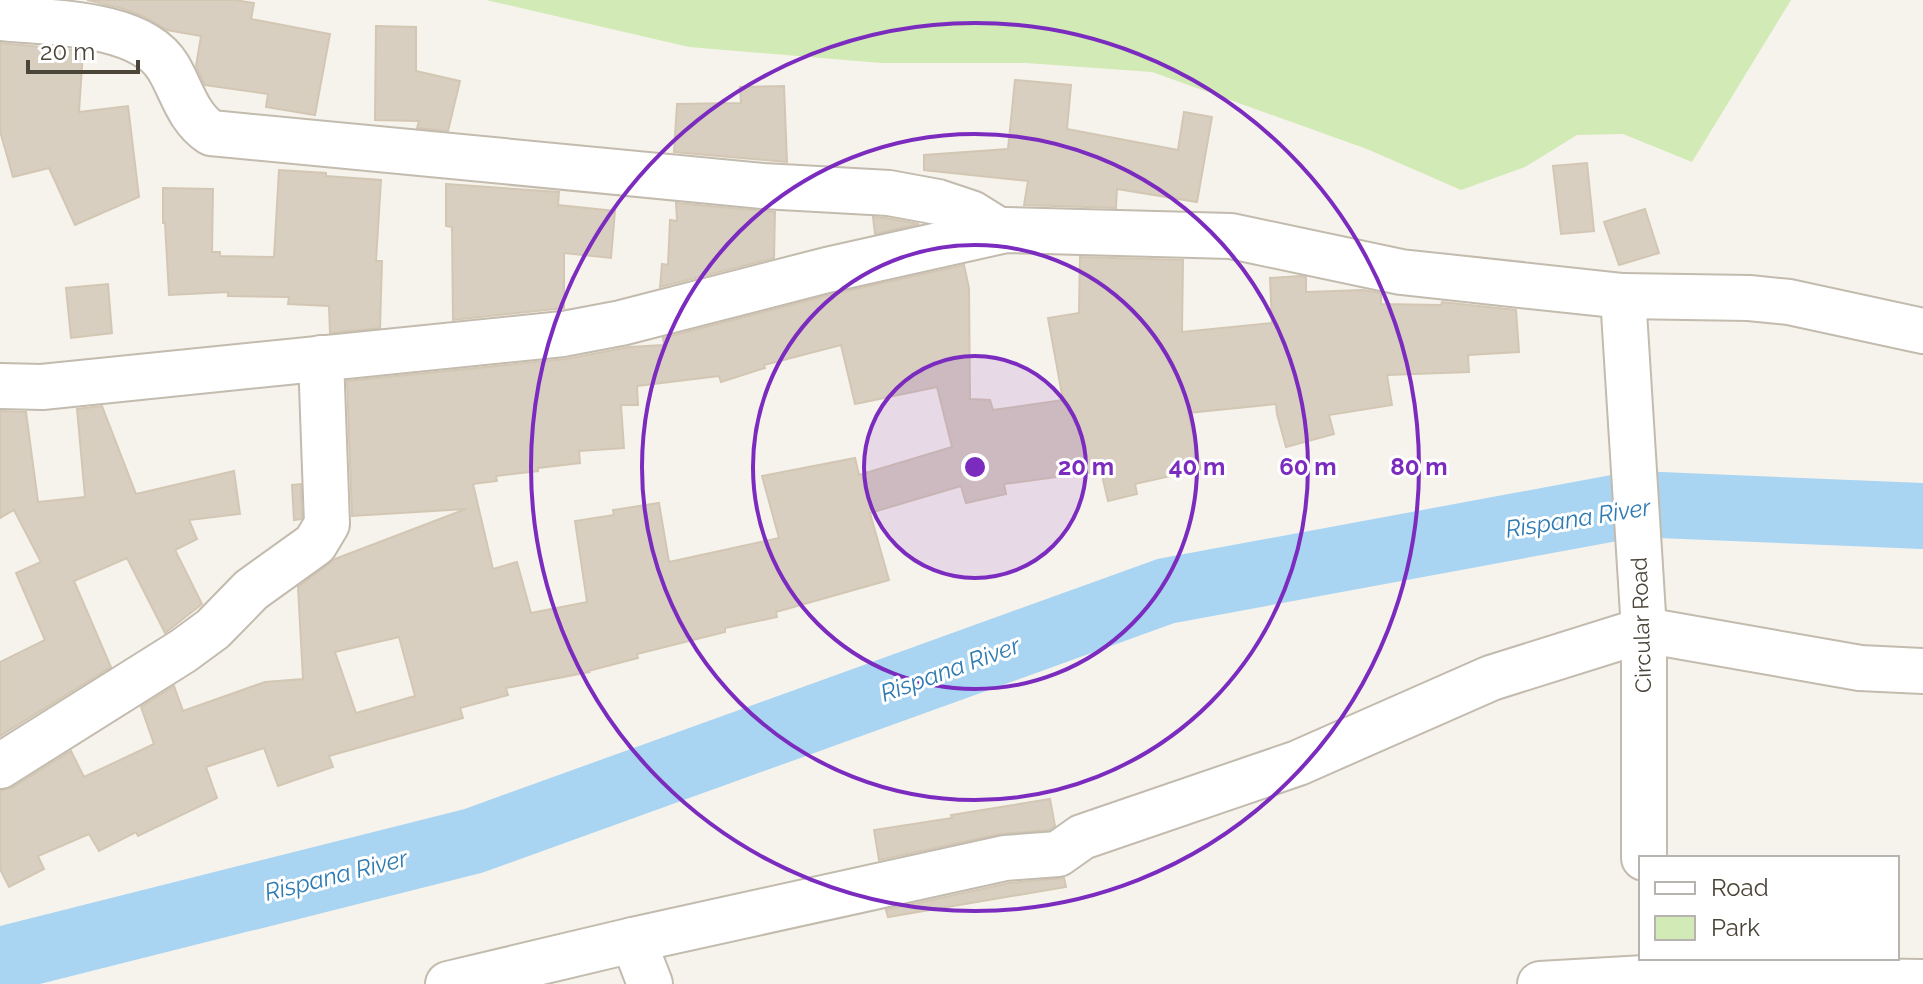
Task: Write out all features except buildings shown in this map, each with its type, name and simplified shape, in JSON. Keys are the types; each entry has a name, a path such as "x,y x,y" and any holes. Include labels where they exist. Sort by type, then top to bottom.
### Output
{"street":[{"path":"0,18 102,28 138,41 167,65 194,118 211,133 763,186 889,193 938,202 971,213 1000,231"},
{"path":"0,386 42,387 563,334 621,323 827,270 1000,231 1231,236 1401,272 1623,296 1749,298 1789,302 1923,331"},
{"name":"Circular Road","path":"1623,296 1644,630 1644,856"},
{"path":"1849,315 1923,299"},
{"path":"0,766 183,651 213,629 251,590 315,544 327,524 321,358"},
{"path":"448,984 1005,858 1058,854 1082,837 1298,763 1491,678 1644,630 1860,668 1923,671"},
{"path":"633,940 650,984"},
{"path":"1540,984 1644,973 1923,982"}],"green space":[{"path":"486,0 1791,0 1692,162 1623,134 1577,135 1525,167 1461,190 1367,149 1152,72 1026,63 881,63 689,47"}],"waterway":[{"name":"Rispana River","path":"0,960 473,841 1166,591 1636,504 1923,516"}]}
